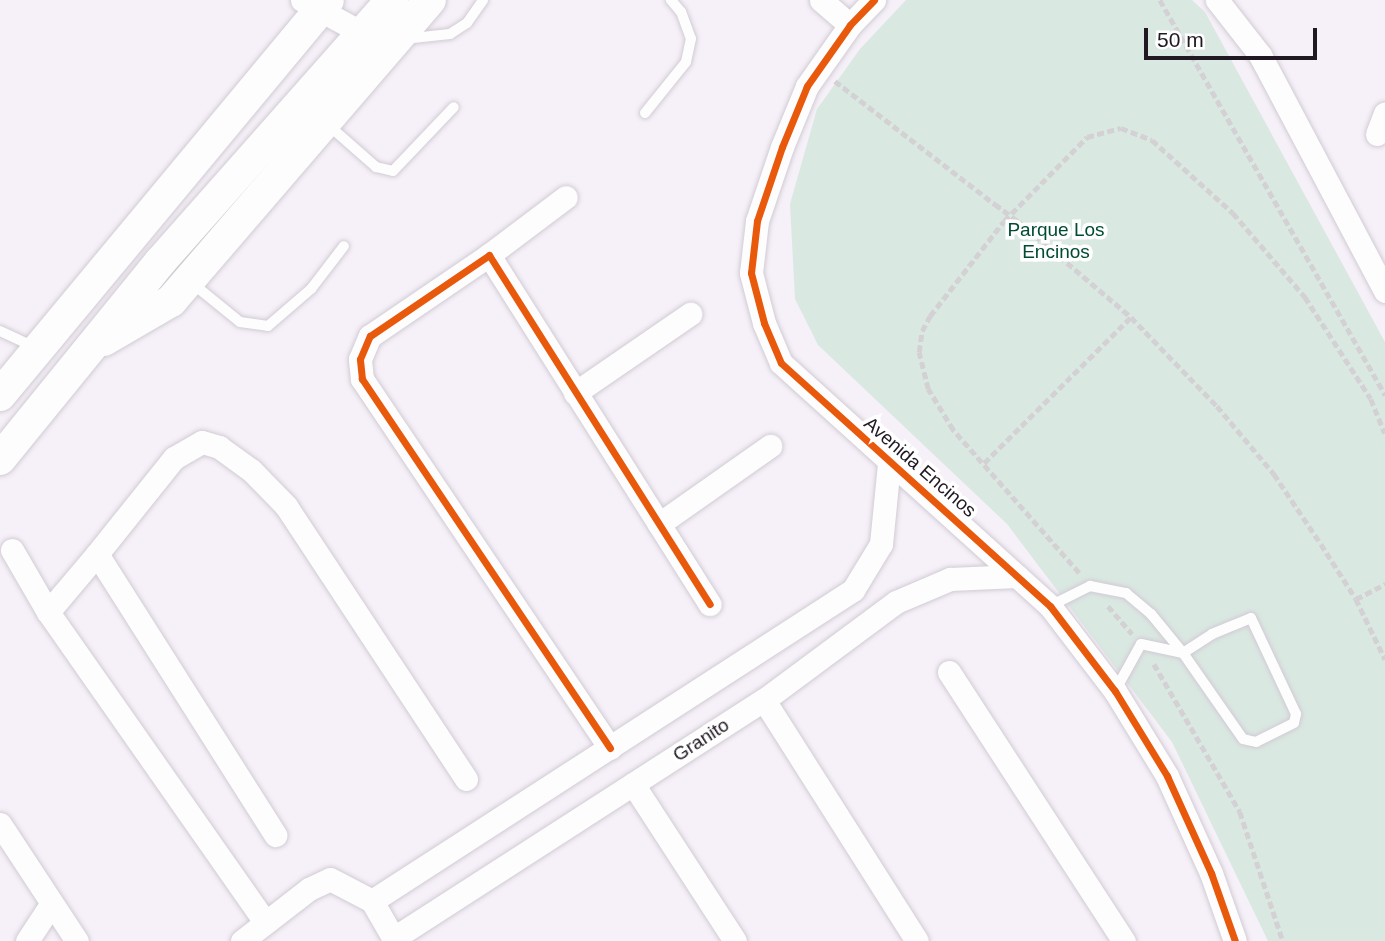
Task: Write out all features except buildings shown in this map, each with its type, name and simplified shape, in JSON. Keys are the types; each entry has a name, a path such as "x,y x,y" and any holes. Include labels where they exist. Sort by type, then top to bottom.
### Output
{"main road":[{"path":"0,459 161,261 392,0"},
{"path":"96,344 146,318 189,281 430,0"},
{"path":"0,395 317,3"}],"street":[{"path":"821,0 850,25"},
{"name":"Avenida Encinos","path":"874,0 850,25 819,69 782,146 757,220 751,272 764,323 781,363 889,464 1050,606 1115,691 1167,776 1211,873 1235,941"},
{"path":"1217,0 1260,55 1385,291"},
{"path":"317,3 364,34"},
{"path":"1377,134 1385,113"},
{"path":"566,197 489,255 370,336 360,359 362,379 610,748"},
{"path":"489,255 710,604"},
{"path":"575,393 690,314"},
{"path":"48,612 174,458 202,442 219,447 251,470 286,506 466,779"},
{"path":"659,524 770,446"},
{"path":"372,901 853,590 881,544 889,464"},
{"path":"12,550 48,612 265,922"},
{"path":"97,554 275,835"},
{"name":"Granito","path":"242,941 265,922 330,879 354,888 372,901 395,939 764,700 896,602 950,579 1017,576"},
{"path":"949,672 1124,941"},
{"path":"764,700 917,941"},
{"path":"633,785 735,941"},
{"path":"0,824 78,941"},
{"path":"27,941 52,903"}],"lane":[{"path":"398,39 450,34 467,23 483,0"},
{"path":"645,113 686,62 691,39 681,12 671,0"},
{"path":"324,122 376,167 393,171 454,107"},
{"path":"189,281 240,322 268,326 311,289 344,246"},
{"path":"0,331 37,348"},
{"path":"1050,606 1090,586 1126,593 1151,614 1183,653 1243,739 1256,741 1294,723 1296,714 1251,618 1183,653 1141,644 1115,691"}],"path":[{"path":"1160,0 1385,395"},
{"path":"819,69 1019,222 1131,317 1217,406 1274,474 1356,599 1385,659"},
{"path":"1283,941 1240,812 1141,644 953,430 928,389 919,352 922,331 1003,221 1087,137 1121,128 1152,140 1233,213 1305,297 1371,399 1385,433"},
{"path":"984,463 1131,317"},
{"path":"1356,599 1385,584"}],"green space":[{"name":"Parque Los Encinos","path":"906,0 1192,0 1205,12 1385,342 1385,941 1268,941 1172,742 1007,524 818,345 795,299 790,204 817,109 860,49"}],"cycle path":[{"path":"874,0 850,25 807,86 782,147 757,221 751,273 764,323 781,363 1050,606 1115,691 1167,776 1211,873 1235,941"},
{"path":"610,748 362,379 360,359 370,336 489,255 710,604"}]}
